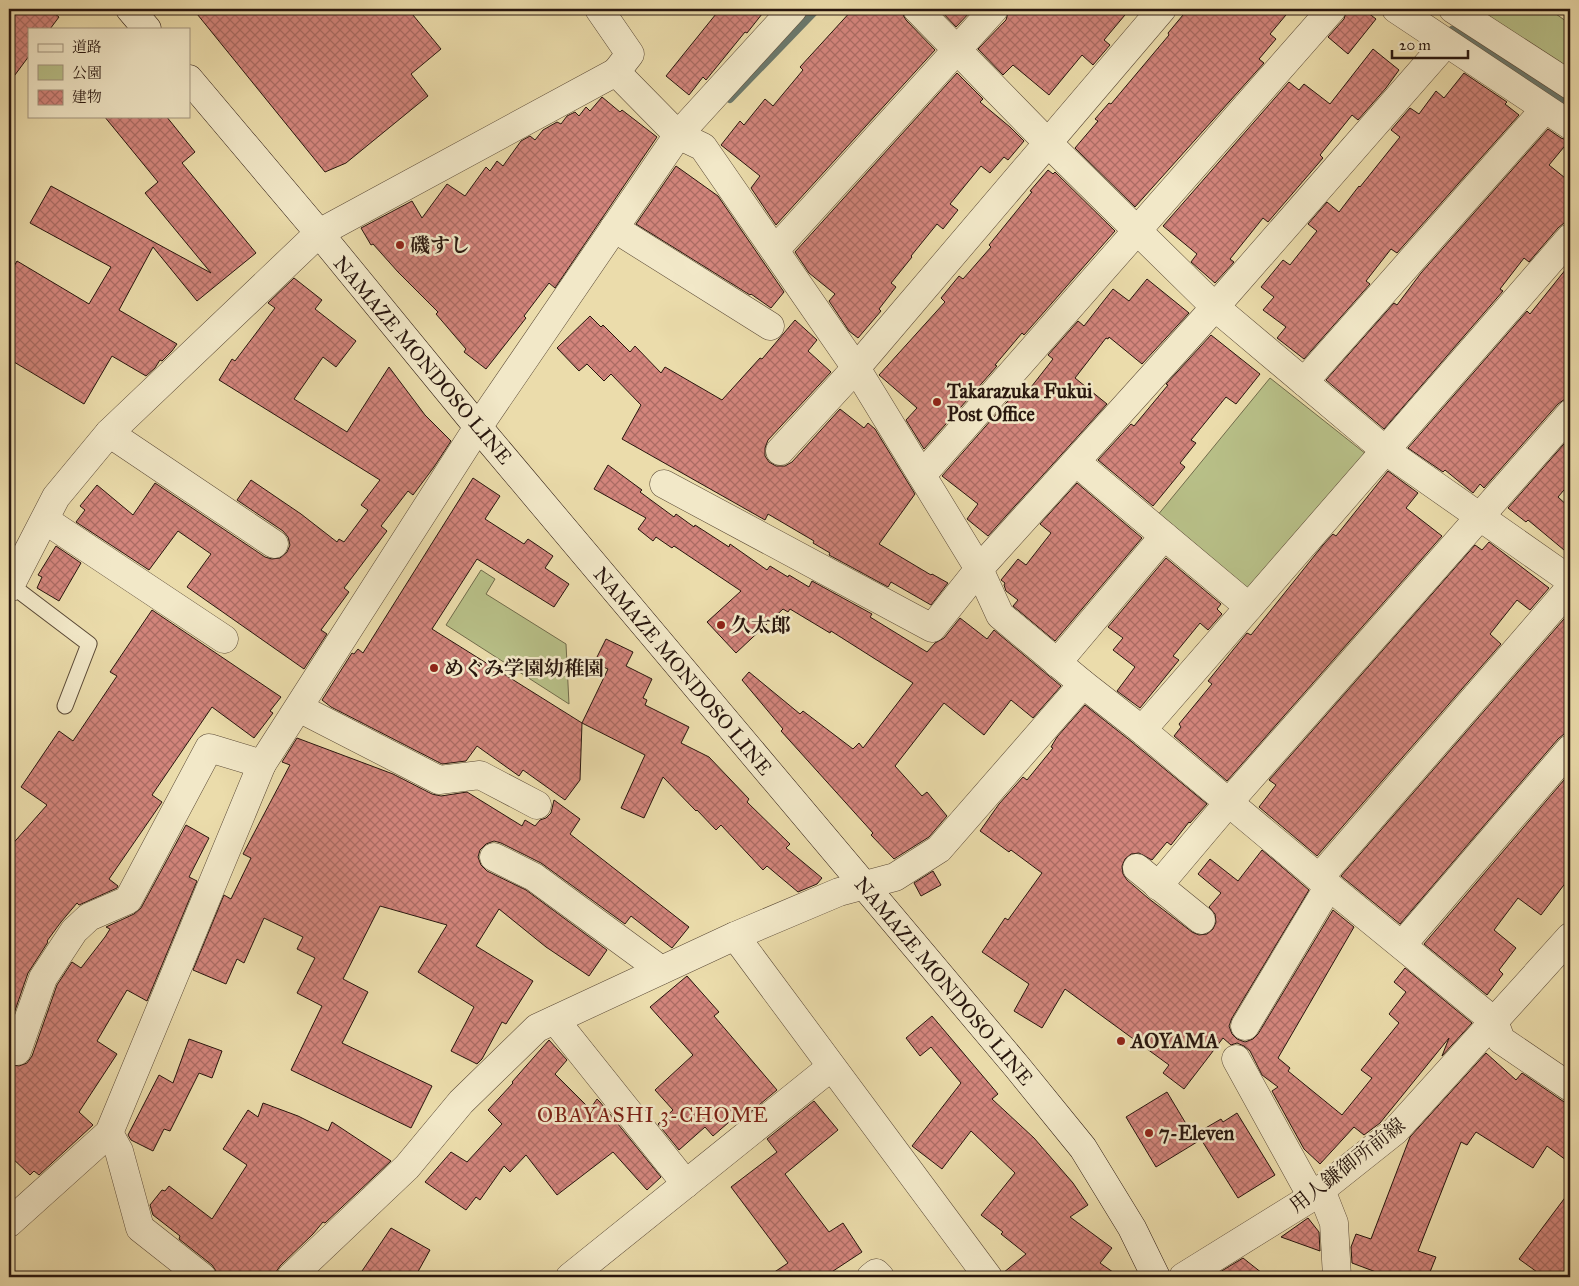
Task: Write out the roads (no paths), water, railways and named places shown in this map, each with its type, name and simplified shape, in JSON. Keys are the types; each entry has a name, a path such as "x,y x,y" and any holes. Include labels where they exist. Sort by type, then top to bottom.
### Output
{"street":[{"path":"130,9 145,28"},
{"path":"10,587 56,497 108,433 319,234 616,72 630,54 599,9"},
{"path":"9,1223 109,1133 262,764 478,427 678,135 793,9"},
{"path":"917,9 1047,142 1215,307 1386,451 1570,580"},
{"path":"775,250 994,9"},
{"path":"780,450 856,368 1162,9"},
{"path":"922,475 1332,9"},
{"path":"1396,9 1570,125"},
{"path":"1453,9 1570,85"},
{"path":"664,484 932,628 979,569 1215,307 1446,43"},
{"path":"616,72 678,135 703,147 856,368 979,569 1000,615 1494,1020 1501,1040 1570,1087"},
{"name":"NAMAZE MONDOSO LINE","path":"190,80 478,427 1083,1148 1132,1228 1156,1277"},
{"path":"1304,382 1545,108"},
{"path":"614,228 770,326"},
{"path":"1142,730 1570,238"},
{"path":"1158,886 1229,802 1570,414"},
{"path":"108,433 274,544"},
{"path":"1076,462 1249,608"},
{"path":"45,520 224,639"},
{"path":"1057,663 1164,536"},
{"path":"1245,1026 1324,882 1570,588"},
{"path":"291,1277 408,1167 461,1102 537,1028 735,936 839,892 895,877 940,849 1083,684"},
{"path":"299,708 439,780 480,775 537,804"},
{"path":"17,1051 43,978 74,931 89,917 128,900 209,748 262,764"},
{"path":"1402,945 1570,749"},
{"path":"494,857 534,877 661,970"},
{"path":"1137,868 1200,920"},
{"path":"735,936 988,1277"},
{"name":"用人鎌御所前線","path":"1183,1277 1316,1193 1395,1131 1570,938"},
{"path":"555,1020 686,1184"},
{"path":"1236,1059 1334,1223 1337,1277"},
{"path":"570,1277 831,1067"},
{"path":"109,1133 119,1152 140,1228 202,1277"},
{"path":"871,1277 876,1273 880,1277"}],"lane":[{"path":"10,587 89,644 65,706"}],"waterway":[{"path":"730,99 817,9"},
{"path":"1452,30 1570,105"}],"place":[{"name":"磯すし","path":"400,245"},
{"name":"Takarazuka Fukui Post Office","path":"937,402"},
{"name":"久太郎","path":"721,625"},
{"name":"めぐみ学園幼稚園","path":"434,668"},
{"name":"AOYAMA","path":"1121,1041"},
{"name":"7-Eleven","path":"1149,1133"}],"district":[{"name":"OBAYASHI 3-CHOME","path":"653,1115"}]}
